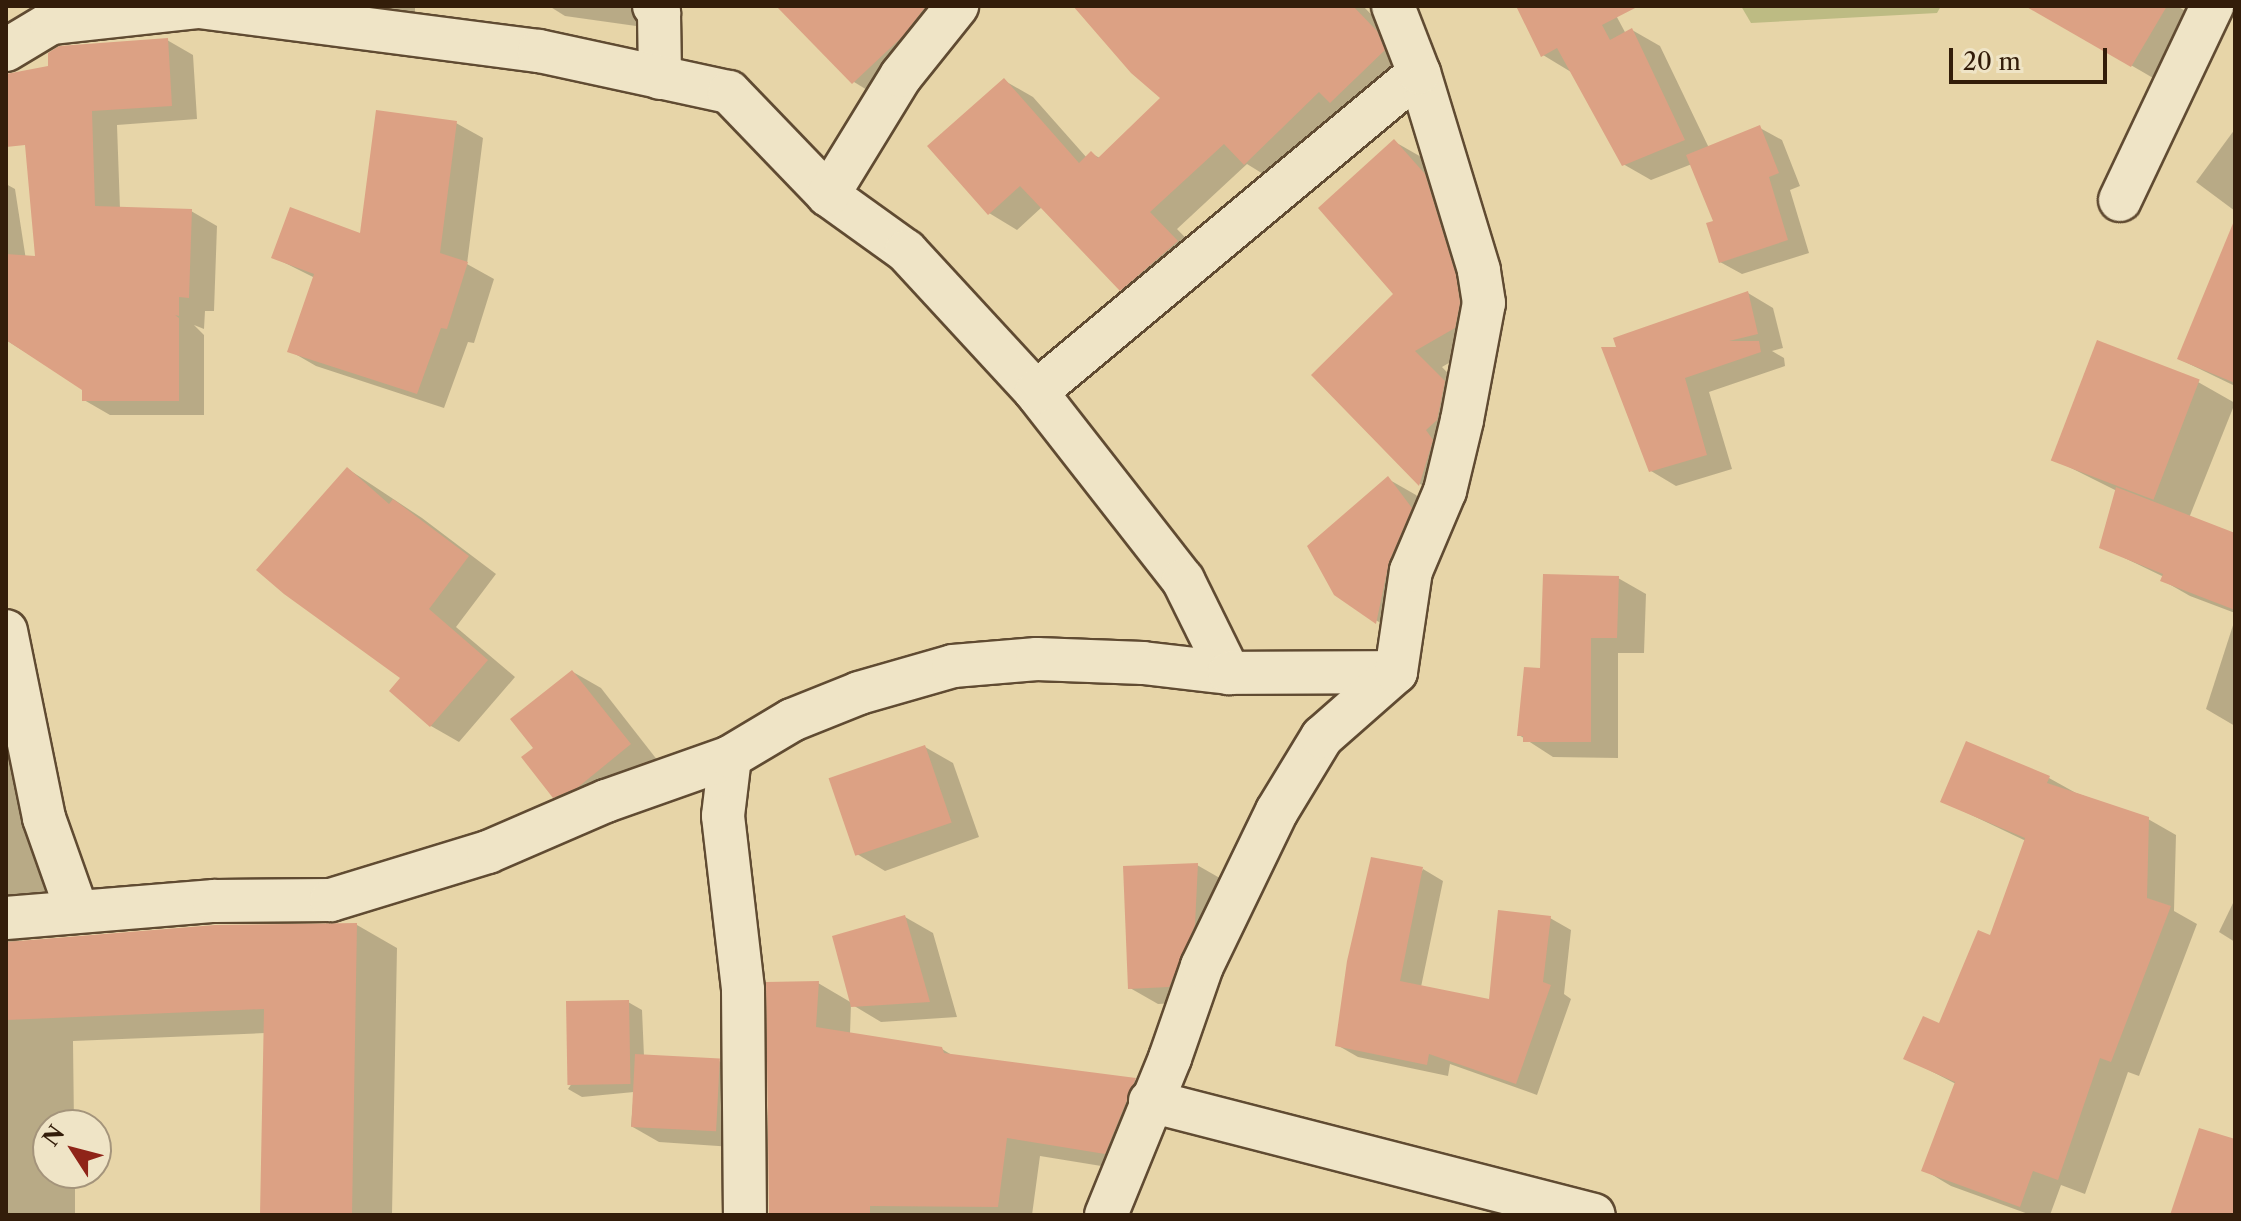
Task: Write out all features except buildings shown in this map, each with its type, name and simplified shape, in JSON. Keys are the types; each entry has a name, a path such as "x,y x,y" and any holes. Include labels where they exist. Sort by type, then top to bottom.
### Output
{"street":[{"path":"654,6 659,13 660,78"},
{"path":"828,195 901,76 957,6"},
{"path":"1106,1215 1170,1058 1202,966 1277,811 1322,737 1396,672 1411,571 1445,491 1476,363 1484,303 1461,205 1419,73 1393,6"},
{"path":"2120,200 2212,6"},
{"path":"6,50 51,23 199,7 539,51 729,92 828,195 906,251 1036,392 1183,580 1229,673"},
{"path":"1036,392 1419,73"},
{"path":"6,631 44,818 77,911"},
{"path":"6,918 214,901 331,900 488,852 606,801 730,757 792,720 859,693 953,666 1037,659 1143,663 1229,673 1396,672"},
{"path":"730,757 723,816 743,990 745,1215"},
{"path":"1150,1101 1594,1215"}],"shaded area":[{"path":"1741,6 1941,6 1937,13 1751,23"}]}
